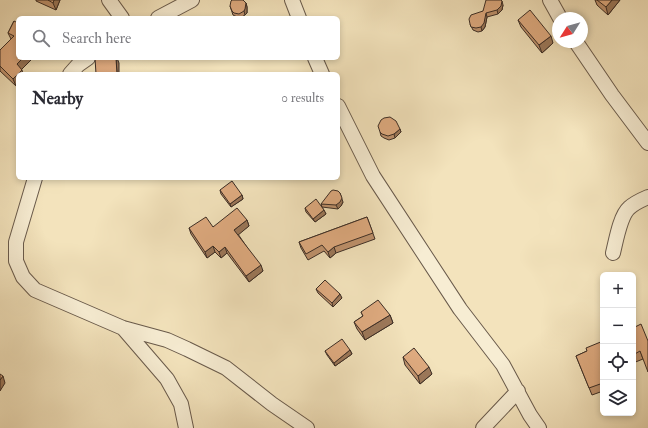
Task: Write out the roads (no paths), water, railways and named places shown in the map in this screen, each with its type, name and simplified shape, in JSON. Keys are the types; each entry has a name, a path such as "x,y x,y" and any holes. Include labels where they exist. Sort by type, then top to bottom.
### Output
{"street":[{"path":"109,0 121,16"},
{"path":"162,16 192,0"},
{"path":"292,0 298,16"},
{"path":"550,0 557,12"},
{"path":"580,48 612,95 648,143"},
{"path":"72,72 85,60"},
{"path":"316,60 321,72"},
{"path":"340,110 373,176 460,309 503,365 530,415 539,428"},
{"path":"34,180 16,242 16,261 23,277 35,290 124,328 167,340 226,368 272,404 307,428"},
{"path":"613,253 622,218 627,209 648,197"},
{"path":"124,328 167,379 181,404 186,428"},
{"path":"482,428 518,391"}]}
